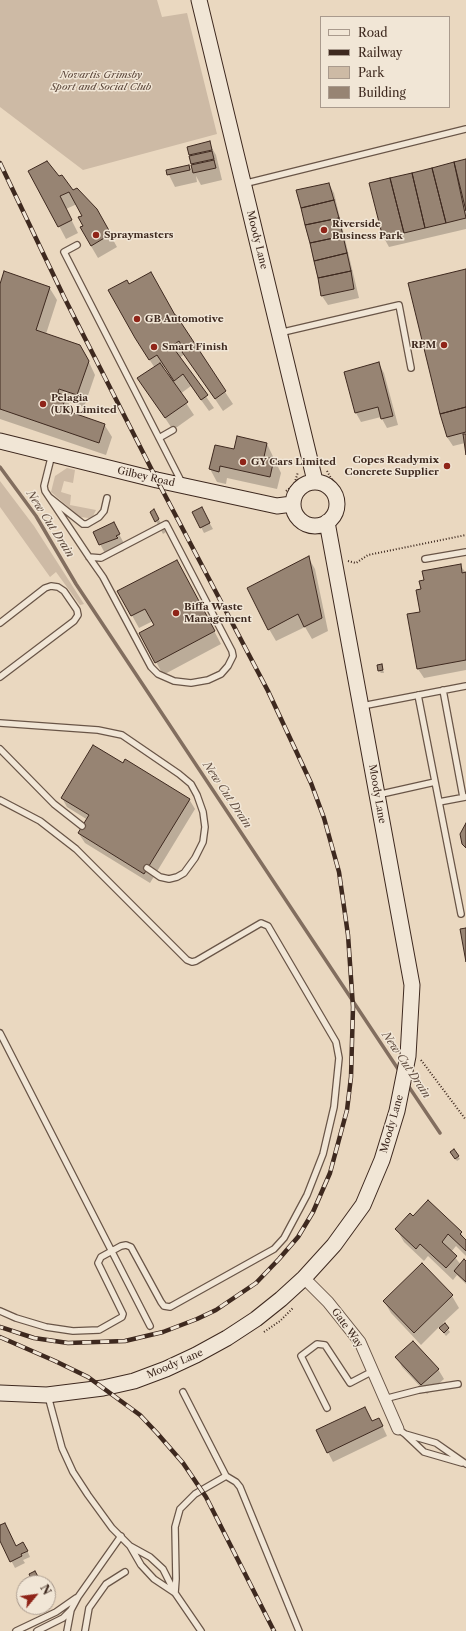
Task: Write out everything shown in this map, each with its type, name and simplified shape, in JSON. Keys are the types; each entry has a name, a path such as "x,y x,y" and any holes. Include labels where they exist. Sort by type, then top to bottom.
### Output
{"street":[{"name":"Moody Lane","path":"199,0 315,481"},
{"name":"Gilbey Road","path":"0,441 179,485 277,506 292,504"},
{"path":"315,481 329,486 335,493 337,500 335,514 328,522 320,526 310,526 303,523 297,518 292,504 298,488 305,483 315,481"},
{"name":"Moody Lane","path":"0,1393 47,1395 104,1388 134,1380 196,1355 256,1319 304,1278 334,1244 363,1205 382,1160 398,1111 402,1088 410,1063 412,985 328,522"},
{"name":"Gate Way","path":"304,1278 328,1302 360,1342 384,1399 402,1431"}],"lane":[{"path":"243,184 466,129"},
{"path":"77,245 64,252 180,479 179,485"},
{"path":"279,333 399,305 411,368"},
{"path":"159,438 173,430"},
{"path":"52,454 44,486 49,497 89,557 103,577 151,667 158,674 174,681 192,683 208,680 221,674 228,666 233,656 232,651 166,524 101,558 89,557"},
{"path":"49,497 83,524 87,524 99,517 104,511 107,498"},
{"path":"425,559 466,552"},
{"path":"0,623 45,588 51,586 58,587 64,592 77,610 78,615 74,621 0,677"},
{"path":"361,706 466,686"},
{"path":"439,802 465,797 443,690"},
{"path":"418,695 461,914"},
{"path":"0,723 98,730 122,735 179,774 191,784 203,812 205,827 202,842 195,858 184,873 177,878 169,879 160,877 147,868"},
{"path":"0,749 54,804 82,826"},
{"path":"377,795 435,782"},
{"path":"0,800 40,821 76,850 187,960 196,961 261,923 268,926 336,1042 339,1058 334,1107 322,1154 307,1194 284,1238 274,1249 170,1307 164,1306 161,1302 131,1247 126,1245 122,1246 101,1257 98,1264 123,1314 122,1317 99,1330 73,1331 46,1326 0,1311"},
{"path":"459,903 466,902"},
{"path":"0,1032 150,1326"},
{"path":"327,1408 301,1356 317,1344 326,1345 350,1383 373,1371"},
{"path":"384,1399 419,1390 458,1384"},
{"path":"183,1392 226,1476 236,1482 240,1487 299,1631"},
{"path":"47,1395 62,1448 73,1472 100,1513 130,1546 141,1565 154,1579 175,1593"},
{"path":"402,1431 436,1443 466,1464 424,1452 402,1431"},
{"path":"175,1593 175,1527 180,1508 195,1494 226,1476"},
{"path":"67,1631 71,1610 78,1597 121,1536"},
{"path":"130,1546 150,1557 163,1569 175,1593 201,1631"},
{"path":"85,1631 89,1608 106,1584 125,1572"},
{"path":"16,1631 61,1609 78,1597"},
{"path":"37,1631 62,1618 71,1610"}],"path":[{"path":"282,493 294,485 299,468"},
{"path":"335,563 349,560 356,563 368,555 466,535"},
{"path":"410,1063 423,1061 466,1120"},
{"path":"258,1335 280,1321 297,1304"}],"green space":[{"name":"Novartis Grimsby Sport and Social Club","path":"0,0 157,0 162,17 187,13 217,134 83,170 0,107"},
{"path":"67,468 75,470 73,483 64,481 61,492 71,495 70,505 96,510 93,516 89,518 80,517 51,492 55,476"},
{"path":"0,481 34,526 84,604 80,605 56,572 50,577 0,507"}],"building":[{"path":"210,141 212,150 189,155 187,147"},
{"path":"212,151 214,159 191,164 189,156"},
{"path":"466,159 466,211 454,162"},
{"path":"214,160 216,168 193,173 191,165"},
{"path":"47,161 59,176 62,175 73,190 77,188 97,209 111,234 91,246 80,227 83,226 78,217 82,216 69,192 60,196 72,220 58,227 28,171"},
{"path":"454,162 466,218 446,223 432,168"},
{"path":"189,165 190,170 167,175 166,170"},
{"path":"432,168 446,223 425,228 412,173"},
{"path":"412,173 425,228 404,233 390,178"},
{"path":"390,178 404,233 383,238 369,183"},
{"name":"Riverside Business Park","path":"329,183 334,200 301,208 296,190"},
{"name":"Riverside Business Park","path":"334,200 339,218 305,225 301,208"},
{"name":"Riverside Business Park","path":"339,218 343,236 310,243 305,225"},
{"name":"Riverside Business Park","path":"343,236 347,253 314,261 310,243"},
{"name":"Riverside Business Park","path":"347,253 351,271 318,278 314,261"},
{"name":"RPM","path":"466,269 466,407 440,414 408,283"},
{"path":"4,271 50,287 36,330 80,345 89,361 77,395 59,389 58,393 66,396 62,409 105,424 99,443 0,409 0,284"},
{"name":"Riverside Business Park","path":"351,271 354,289 321,296 318,278"},
{"path":"151,272 175,315 226,391 215,399 182,352 184,350 179,341 172,346 208,395 201,400 183,374 174,381 157,355 149,360 108,290 127,280 129,284"},
{"path":"379,362 393,416 381,419 378,407 355,413 344,372"},
{"path":"160,363 188,402 165,418 137,378"},
{"path":"466,407 466,432 447,437 440,414"},
{"path":"463,434 466,434 466,455"},
{"path":"237,436 267,443 264,457 274,459 270,477 220,466 219,472 209,469 215,445 234,449"},
{"path":"202,507 210,523 200,528 192,512"},
{"path":"154,509 159,519 155,522 150,512"},
{"path":"114,522 120,534 116,536 118,538 99,545 93,532"},
{"path":"309,556 322,618 304,627 298,614 268,630 247,588"},
{"name":"Biffa Waste Management","path":"177,560 215,631 155,663 139,633 154,625 145,609 131,616 117,591"},
{"path":"461,564 462,573 466,572 466,660 417,669 407,614 420,612 416,590 421,589 419,581 424,580 422,571"},
{"path":"382,664 383,670 378,671 377,665"},
{"path":"93,745 123,763 125,759 190,799 144,874 78,833 89,815 61,798"},
{"path":"466,823 466,848 462,844 460,834"},
{"path":"466,928 466,962 460,929"},
{"path":"454,1149 459,1156 455,1159 450,1152"},
{"path":"428,1200 462,1232 460,1234 466,1240 466,1251 448,1234 442,1242 457,1256 446,1268 420,1244 416,1249 395,1229 410,1213 413,1216"},
{"path":"464,1259 466,1261 466,1282 454,1271"},
{"path":"422,1263 453,1295 414,1333 383,1301"},
{"path":"445,1323 449,1328 444,1333 439,1328"},
{"path":"413,1341 439,1369 421,1385 395,1357"},
{"path":"365,1407 372,1421 379,1418 383,1426 327,1453 316,1430"},
{"path":"5,1523 16,1546 23,1542 28,1551 10,1562 0,1541 0,1525"},
{"path":"35,1571 37,1575 29,1575"}],"waterway":[{"name":"New Cut Drain","path":"0,467 36,516 76,584 400,1072"},
{"name":"New Cut Drain","path":"407,1084 440,1133"}],"railway":[{"path":"0,163 64,297 157,480 268,691 311,783 324,818 339,872 348,935 353,1007 351,1077 347,1110 330,1173 313,1212 298,1237 256,1283 216,1310 197,1319 163,1332 125,1341 68,1343 34,1338 0,1327"},
{"path":"0,1337 88,1377 140,1415 157,1433 183,1463 206,1497 274,1631"}],"place":[{"name":"Riverside Business Park","path":"324,230"},
{"name":"Spraymasters","path":"96,235"},
{"name":"GB Automotive","path":"137,319"},
{"name":"RPM","path":"444,345"},
{"name":"Smart Finish","path":"154,347"},
{"name":"Pelagia (UK) Limited","path":"43,404"},
{"name":"GY Cars Limited","path":"243,462"},
{"name":"Copes Readymix Concrete Supplier","path":"447,466"},
{"name":"Biffa Waste Management","path":"176,613"}]}
